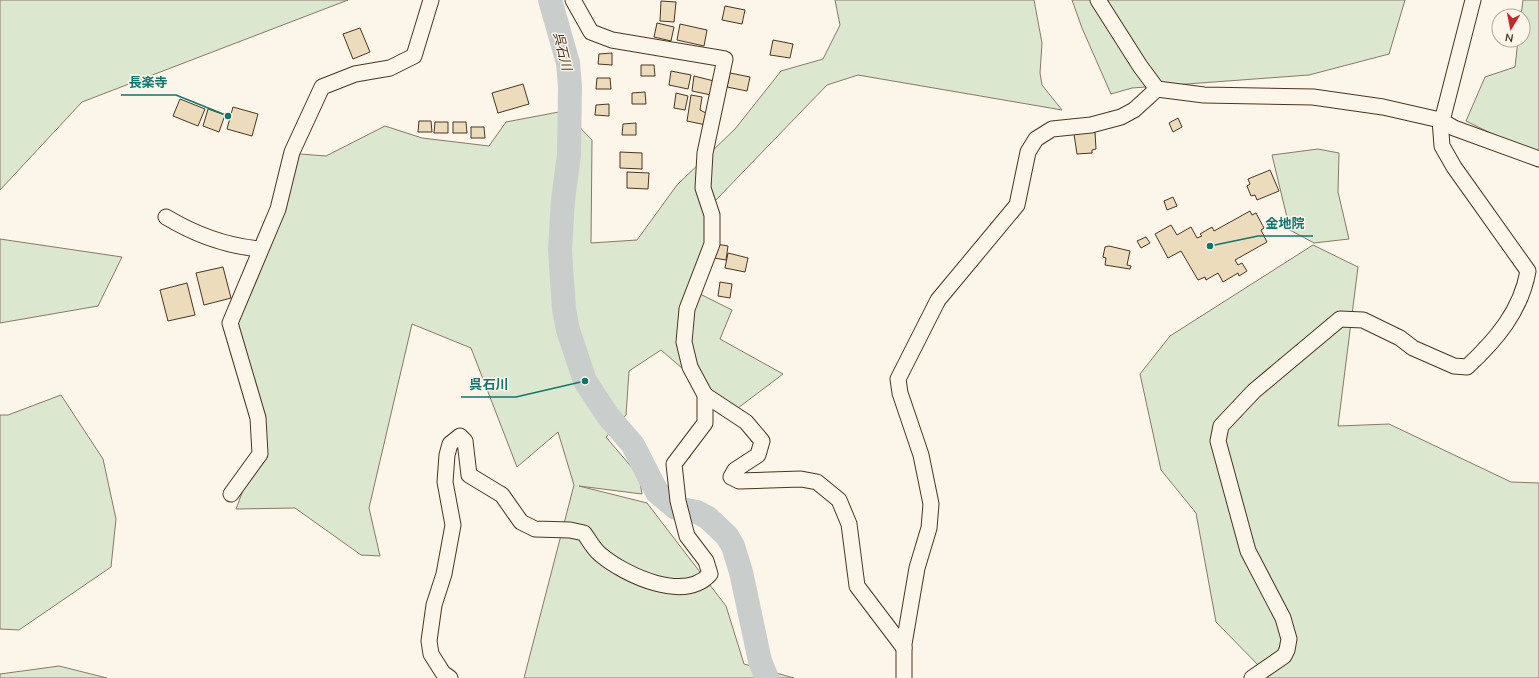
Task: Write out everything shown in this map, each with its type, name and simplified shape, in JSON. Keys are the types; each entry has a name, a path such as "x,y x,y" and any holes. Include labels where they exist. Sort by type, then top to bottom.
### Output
{"street":[{"path":"231,494 260,454 258,418 230,323 278,209 292,152 322,87 355,74 390,68 414,56 431,0"},
{"path":"450,678 443,673 431,654 429,642 434,605 444,574 453,525 445,482 450,444 460,436 465,441 469,475 502,495 521,522 535,529 570,530 584,533 600,555 632,575 658,584 681,587 704,581 710,574 706,561 687,536 678,501 674,464 705,423 705,395 690,367 684,342 687,309 712,244 712,215 703,188 705,153 725,59 612,40 591,32 573,0"},
{"path":"1098,0 1140,66 1157,89 1204,95 1313,97 1383,107 1441,120 1454,128 1539,159"},
{"path":"1252,678 1284,656 1290,643 1283,618 1248,551 1218,441 1221,426 1254,391 1340,319 1363,320 1454,366 1468,367 1493,343 1505,328 1526,286 1528,271 1454,166 1442,146 1441,120 1473,0"},
{"path":"904,678 904,648 917,568 929,528 931,504 921,454 900,393 898,379 905,362 938,300 1017,205 1028,152 1036,140 1052,129 1091,125 1121,117 1134,110 1157,89"},
{"path":"166,217 211,240 238,248 260,250"},
{"path":"705,395 746,422 762,441 758,455 735,470 731,478 739,481 801,479 816,482 839,500 849,524 857,586 904,648"}],"green space":[{"path":"0,0 348,0 82,102 0,190"},
{"path":"835,0 1034,0 1042,43 1040,73 1042,85 1062,110 858,75 827,85 715,201 694,291 732,310 720,339 783,374 738,408 698,382 661,350 629,371 626,415 606,437 639,476 642,494 579,486 647,503 726,606 744,664 794,678 524,678 574,485 558,432 517,467 471,348 412,324 369,508 380,556 361,555 295,508 236,509 260,445 230,323 273,222 287,153 326,156 385,126 422,138 489,146 506,122 564,111 592,140 591,243 637,240 677,185 735,129 781,71 823,59 840,25"},
{"path":"1072,0 1405,0 1389,54 1309,75 1132,88 1111,94 1082,28"},
{"path":"1523,0 1539,0 1539,157 1466,121 1485,77 1515,67 1517,48 1531,48 1531,8 1522,8"},
{"path":"1318,149 1339,153 1338,192 1349,239 1314,243 1290,230 1272,155"},
{"path":"0,239 122,257 98,306 0,323"},
{"path":"1313,245 1358,267 1338,426 1389,424 1511,482 1539,483 1539,678 1259,678 1263,670 1216,622 1196,513 1161,470 1140,374 1170,336"},
{"path":"61,395 103,459 116,519 111,567 19,630 0,629 0,415 8,415"},
{"path":"59,666 107,678 0,678 0,674"}],"building":[{"path":"661,1 676,2 674,22 660,21"},
{"path":"725,6 745,10 742,24 722,20"},
{"path":"657,23 674,27 671,41 654,37"},
{"path":"680,24 707,30 704,46 677,40"},
{"path":"360,28 370,52 353,59 343,34"},
{"path":"773,40 793,44 790,58 770,55"},
{"path":"612,53 612,65 598,64 599,54"},
{"path":"641,65 654,65 655,76 641,76"},
{"path":"671,71 691,75 688,89 669,85"},
{"path":"730,73 750,77 747,91 727,87"},
{"path":"694,76 714,81 711,95 692,91"},
{"path":"597,78 610,78 611,89 596,89"},
{"path":"523,84 529,104 498,113 492,93"},
{"path":"645,92 646,104 632,104 632,93"},
{"path":"676,93 688,96 685,110 674,108"},
{"path":"691,95 702,97 700,110 706,113 706,125 687,121"},
{"path":"180,99 205,109 198,126 173,116"},
{"path":"609,104 609,116 595,115 596,105"},
{"path":"233,107 258,114 252,136 227,129"},
{"path":"208,109 225,115 219,132 203,126"},
{"path":"1178,118 1182,127 1173,132 1169,123"},
{"path":"419,121 431,121 432,132 418,132"},
{"path":"435,122 448,122 448,133 434,133"},
{"path":"453,122 466,122 467,133 453,133"},
{"path":"636,123 636,135 622,135 623,124"},
{"path":"471,127 484,127 485,138 471,138"},
{"path":"1095,132 1096,149 1092,150 1092,153 1077,154 1074,134"},
{"path":"620,152 642,153 642,169 620,168"},
{"path":"1270,170 1279,191 1257,200 1255,195 1251,196 1247,186 1250,184 1248,179"},
{"path":"627,172 649,173 648,189 627,188"},
{"path":"1173,197 1177,206 1167,210 1164,201"},
{"path":"1250,211 1252,215 1256,213 1264,228 1261,230 1267,242 1235,260 1238,265 1242,263 1247,271 1239,276 1238,273 1223,282 1218,273 1206,280 1205,277 1198,280 1181,251 1168,258 1155,234 1171,225 1177,235 1191,227 1197,238 1202,236 1200,234 1212,227 1214,231"},
{"path":"1146,237 1150,243 1141,248 1137,241"},
{"path":"716,244 728,246 726,260 714,258"},
{"path":"1109,246 1130,251 1127,265 1131,266 1130,269 1105,265 1106,258 1103,257 1105,247"},
{"path":"728,253 748,258 745,272 725,268"},
{"path":"223,267 231,298 204,305 196,273"},
{"path":"720,282 732,284 730,298 718,296"},
{"path":"187,283 195,315 168,321 160,290"}],"waterway":[{"name":"呉石川","path":"550,0 568,63 570,86 569,155 563,200 560,250 564,309 568,330 585,381 608,416 633,445 657,492 676,508 697,512 708,518 727,536 733,546 741,572 760,661 767,678"}],"place":[{"name":"長楽寺","path":"228,116"},
{"name":"金地院","path":"1210,246"},
{"name":"呉石川","path":"585,381"}]}
